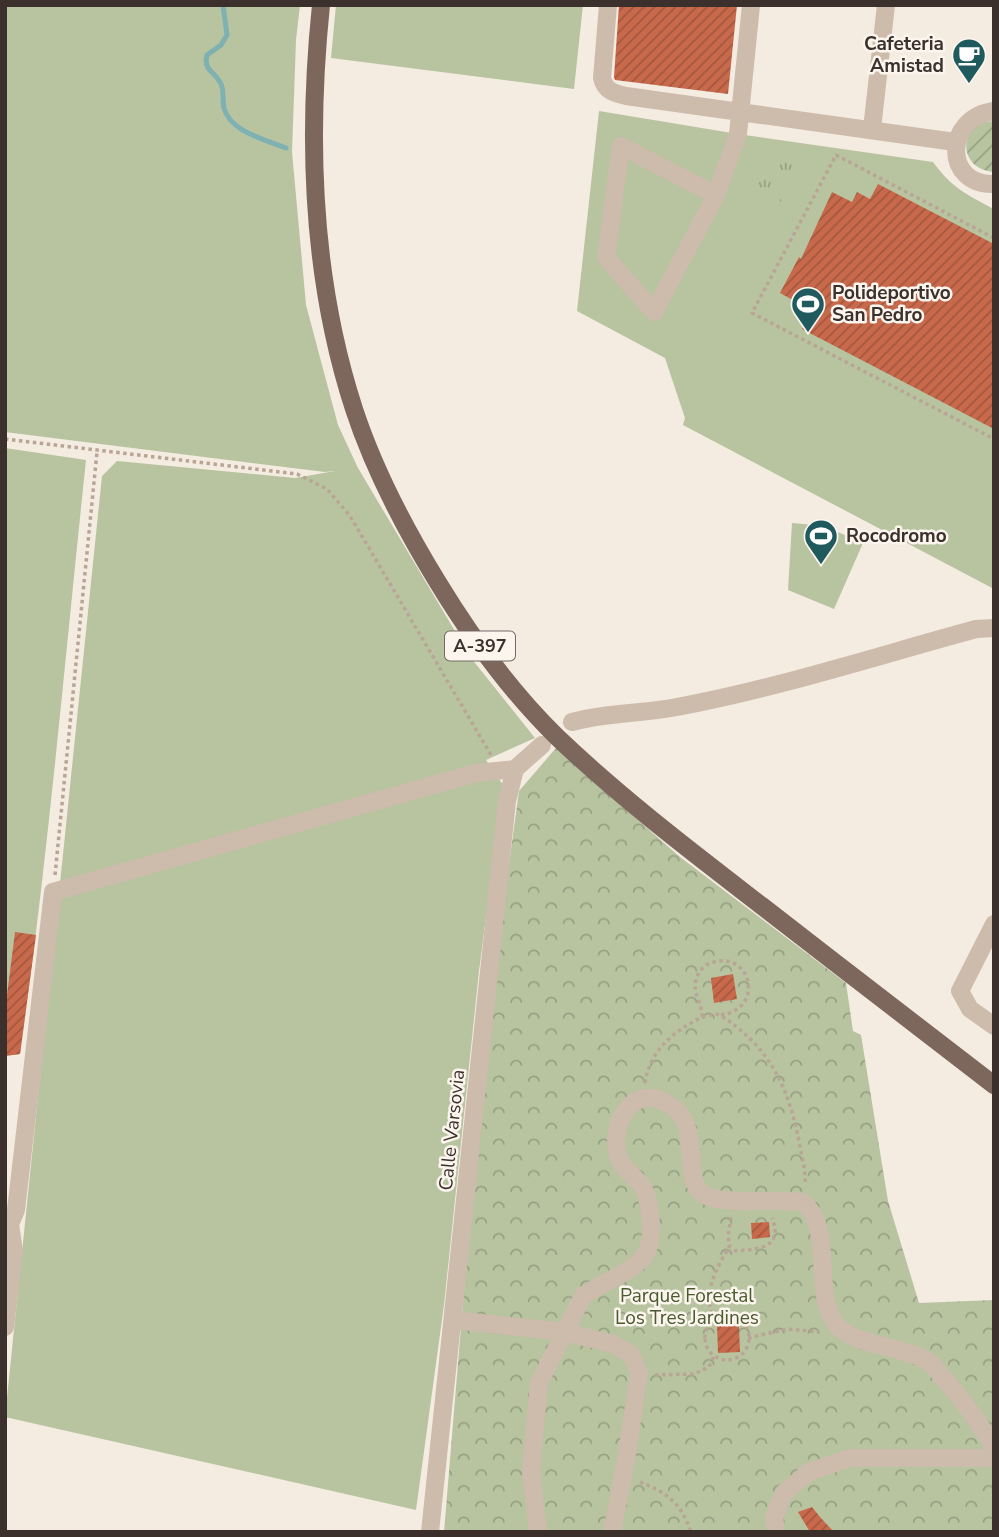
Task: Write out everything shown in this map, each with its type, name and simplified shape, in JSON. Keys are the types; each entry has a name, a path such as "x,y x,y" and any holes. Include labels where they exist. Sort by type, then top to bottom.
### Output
{"main road":[{"name":"A-397","path":"321,5 314,95 315,197 340,358 355,410 378,470 400,516 457,614 499,672 556,735 614,788 681,844 994,1085"}],"street":[{"path":"608,5 603,83 606,88 626,96 742,110 955,142"},
{"path":"716,195 621,146 606,257 654,312 716,195 738,134 751,5"},
{"path":"872,129 887,5"},
{"path":"994,111 981,112 970,119 955,142 956,155 965,173 975,181 986,185 994,184"},
{"path":"572,722 596,716 651,711 702,702 778,684 976,629 994,628"},
{"path":"5,1327 14,1251 8,1224 16,1210 53,892 444,782 507,769 542,745"},
{"name":"Calle Varsovia","path":"430,1532 507,801 507,769"},
{"path":"994,924 960,991 970,1009 994,1026"},
{"path":"538,1532 531,1470 538,1383 583,1296 645,1255 651,1230 649,1205 642,1186 628,1174 618,1158 615,1141 618,1123 627,1110 645,1097 658,1098 675,1108 688,1124 692,1174 697,1188 711,1198 782,1200 805,1204 813,1211 819,1231 828,1302 837,1325 844,1333 928,1361 967,1404 994,1447"},
{"path":"453,1320 565,1332 613,1344 631,1354 639,1373 612,1532"},
{"path":"776,1532 774,1517 784,1493 809,1472 850,1458 994,1458"}],"path":[{"path":"994,239 836,155 752,313 994,439"},
{"path":"5,439 297,474 327,488 350,516 507,769"},
{"path":"53,892 97,452"},
{"path":"645,1097 646,1076 660,1048 676,1032 702,1017 738,1010 748,996 747,977 735,964 727,961 710,963 698,975 695,993 703,1010 702,1017"},
{"path":"720,1015 740,1029 764,1054 783,1082 795,1121 806,1177 805,1204"},
{"path":"714,1320 709,1302 711,1286 715,1271 730,1245 729,1219 744,1205 744,1199"},
{"path":"727,1251 755,1250 768,1244 776,1230 769,1212"},
{"path":"722,1316 740,1320 747,1329 748,1338 747,1347 736,1358 726,1360 714,1356 707,1348 705,1340 706,1329 722,1316"},
{"path":"748,1338 787,1329 820,1332 837,1325"},
{"path":"638,1378 694,1374 709,1367 714,1356"},
{"path":"623,1474 657,1489 670,1498 680,1507 691,1532"}],"green space":[{"path":"5,5 300,5 292,152 306,305 338,425 358,468 471,658 535,738 486,760 503,785 479,971 444,1305 416,1510 5,1417 102,476 117,461 295,478 335,471 325,472 5,432"},
{"path":"336,5 583,5 574,89 331,58"},
{"name":"Polideportivo San Pedro","path":"599,111 933,162 960,190 994,209 994,589 683,425 685,418 665,358 577,311"},
{"path":"994,121 994,172 973,163 966,146 973,129 982,123"},
{"path":"776,148 800,161 780,203 755,189"},
{"path":"5,448 86,460 48,832 20,1054 5,1056"},
{"name":"Rocodromo","path":"792,523 824,526 863,543 834,609 788,590"},
{"name":"Parque Forestal Los Tres Jardines","path":"556,748 680,857 846,983 853,1031 861,1035 888,1201 919,1303 994,1300 994,1532 444,1532 484,1049 519,791"}],"building":[{"path":"619,5 737,5 728,94 615,80"},
{"path":"878,184 994,244 994,429 802,329 807,320 795,313 800,304 780,293 799,257 801,259 832,192 852,202 857,192 870,199"},
{"path":"15,932 36,935 20,1054 5,1056 5,1011"},
{"path":"733,974 737,999 714,1003 711,978"},
{"path":"769,1222 770,1237 752,1239 751,1223"},
{"path":"717,1326 739,1326 740,1352 718,1353"},
{"path":"812,1507 834,1532 810,1532 798,1512"}],"waterway":[{"path":"223,5 227,35 221,45 207,55 206,64 222,85 224,108 241,129 286,148"}],"place":[{"name":"Cafeteria Amistad","path":"969,85"},
{"name":"Polideportivo San Pedro","path":"808,334"},
{"name":"Rocodromo","path":"821,566"}]}
